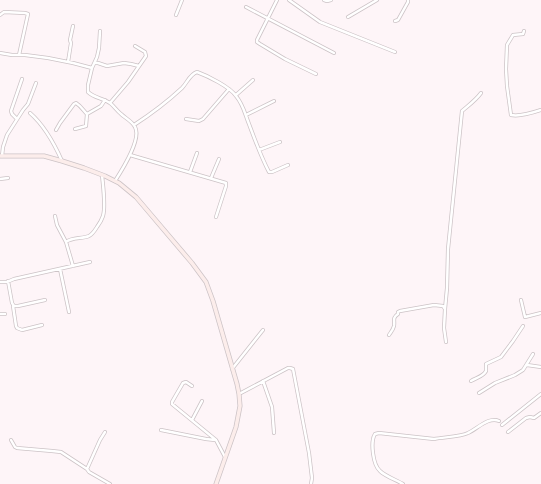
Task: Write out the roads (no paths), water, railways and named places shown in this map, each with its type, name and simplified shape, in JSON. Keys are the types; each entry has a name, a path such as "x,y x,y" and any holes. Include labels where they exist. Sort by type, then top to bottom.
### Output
{"street":[{"path":"176,15 182,0"},
{"path":"277,0 257,40 258,43 285,59 316,74"},
{"path":"289,0 320,22 395,52"},
{"path":"324,0 327,2 331,0"},
{"path":"348,17 377,0"},
{"path":"395,21 398,20 408,3 408,0"},
{"path":"246,8 334,53"},
{"path":"0,14 4,12 28,14 19,55"},
{"path":"68,62 73,26"},
{"path":"100,31 99,48 92,68 88,92 91,95 110,102 134,125 136,130 134,145 116,181"},
{"path":"524,31 522,34 513,35 507,45 507,86 512,115 520,115 541,110"},
{"path":"110,102 122,90 146,56 144,51 135,46"},
{"path":"0,53 12,56 19,55 48,58 92,68"},
{"path":"94,64 98,63 107,66 124,63 139,66"},
{"path":"134,125 165,103 183,87 195,73 200,73 229,89 236,95 242,104 259,150 270,172 288,165"},
{"path":"17,119 11,111 22,78"},
{"path":"236,95 253,80"},
{"path":"36,84 28,104 17,119 6,139 1,157 44,156 116,181 136,197 183,251 203,277 209,288 239,394 240,406 236,427 216,484"},
{"path":"186,119 199,121 203,120 229,89"},
{"path":"446,342 444,333 448,249 462,111 481,93"},
{"path":"87,114 101,106 105,100"},
{"path":"246,115 274,101"},
{"path":"56,130 67,113 75,104 78,104 87,114 86,126 75,129"},
{"path":"30,113 36,118 49,135 62,161"},
{"path":"259,150 280,142"},
{"path":"190,172 197,153"},
{"path":"130,155 225,182 226,184 216,217"},
{"path":"211,178 219,159"},
{"path":"66,242 92,234 100,223 104,215 102,175"},
{"path":"0,179 8,178"},
{"path":"55,216 57,225 66,242 73,266"},
{"path":"0,282 90,262"},
{"path":"60,269 69,312"},
{"path":"8,281 17,328 22,330 42,325"},
{"path":"13,306 45,300"},
{"path":"521,300 525,317 541,314"},
{"path":"389,335 394,328 394,318 400,311 434,305 443,306 445,309"},
{"path":"0,314 5,314"},
{"path":"471,381 486,371 486,364 501,357 523,326"},
{"path":"232,369 263,330"},
{"path":"479,393 520,372 527,365 533,354"},
{"path":"527,365 540,366"},
{"path":"239,394 288,368 292,368 309,452 312,478 311,484"},
{"path":"263,381 272,407 274,433"},
{"path":"192,386 184,382 172,402 174,406 216,440 225,458"},
{"path":"502,425 541,394"},
{"path":"192,420 202,401"},
{"path":"508,432 526,418 534,418 541,413"},
{"path":"403,484 379,470 372,448 373,436 375,434 379,433 434,439 468,433 492,420 499,421"},
{"path":"161,430 216,440"},
{"path":"87,469 105,432"},
{"path":"11,440 14,447 17,448 61,452 87,469 89,472 110,484"}]}
